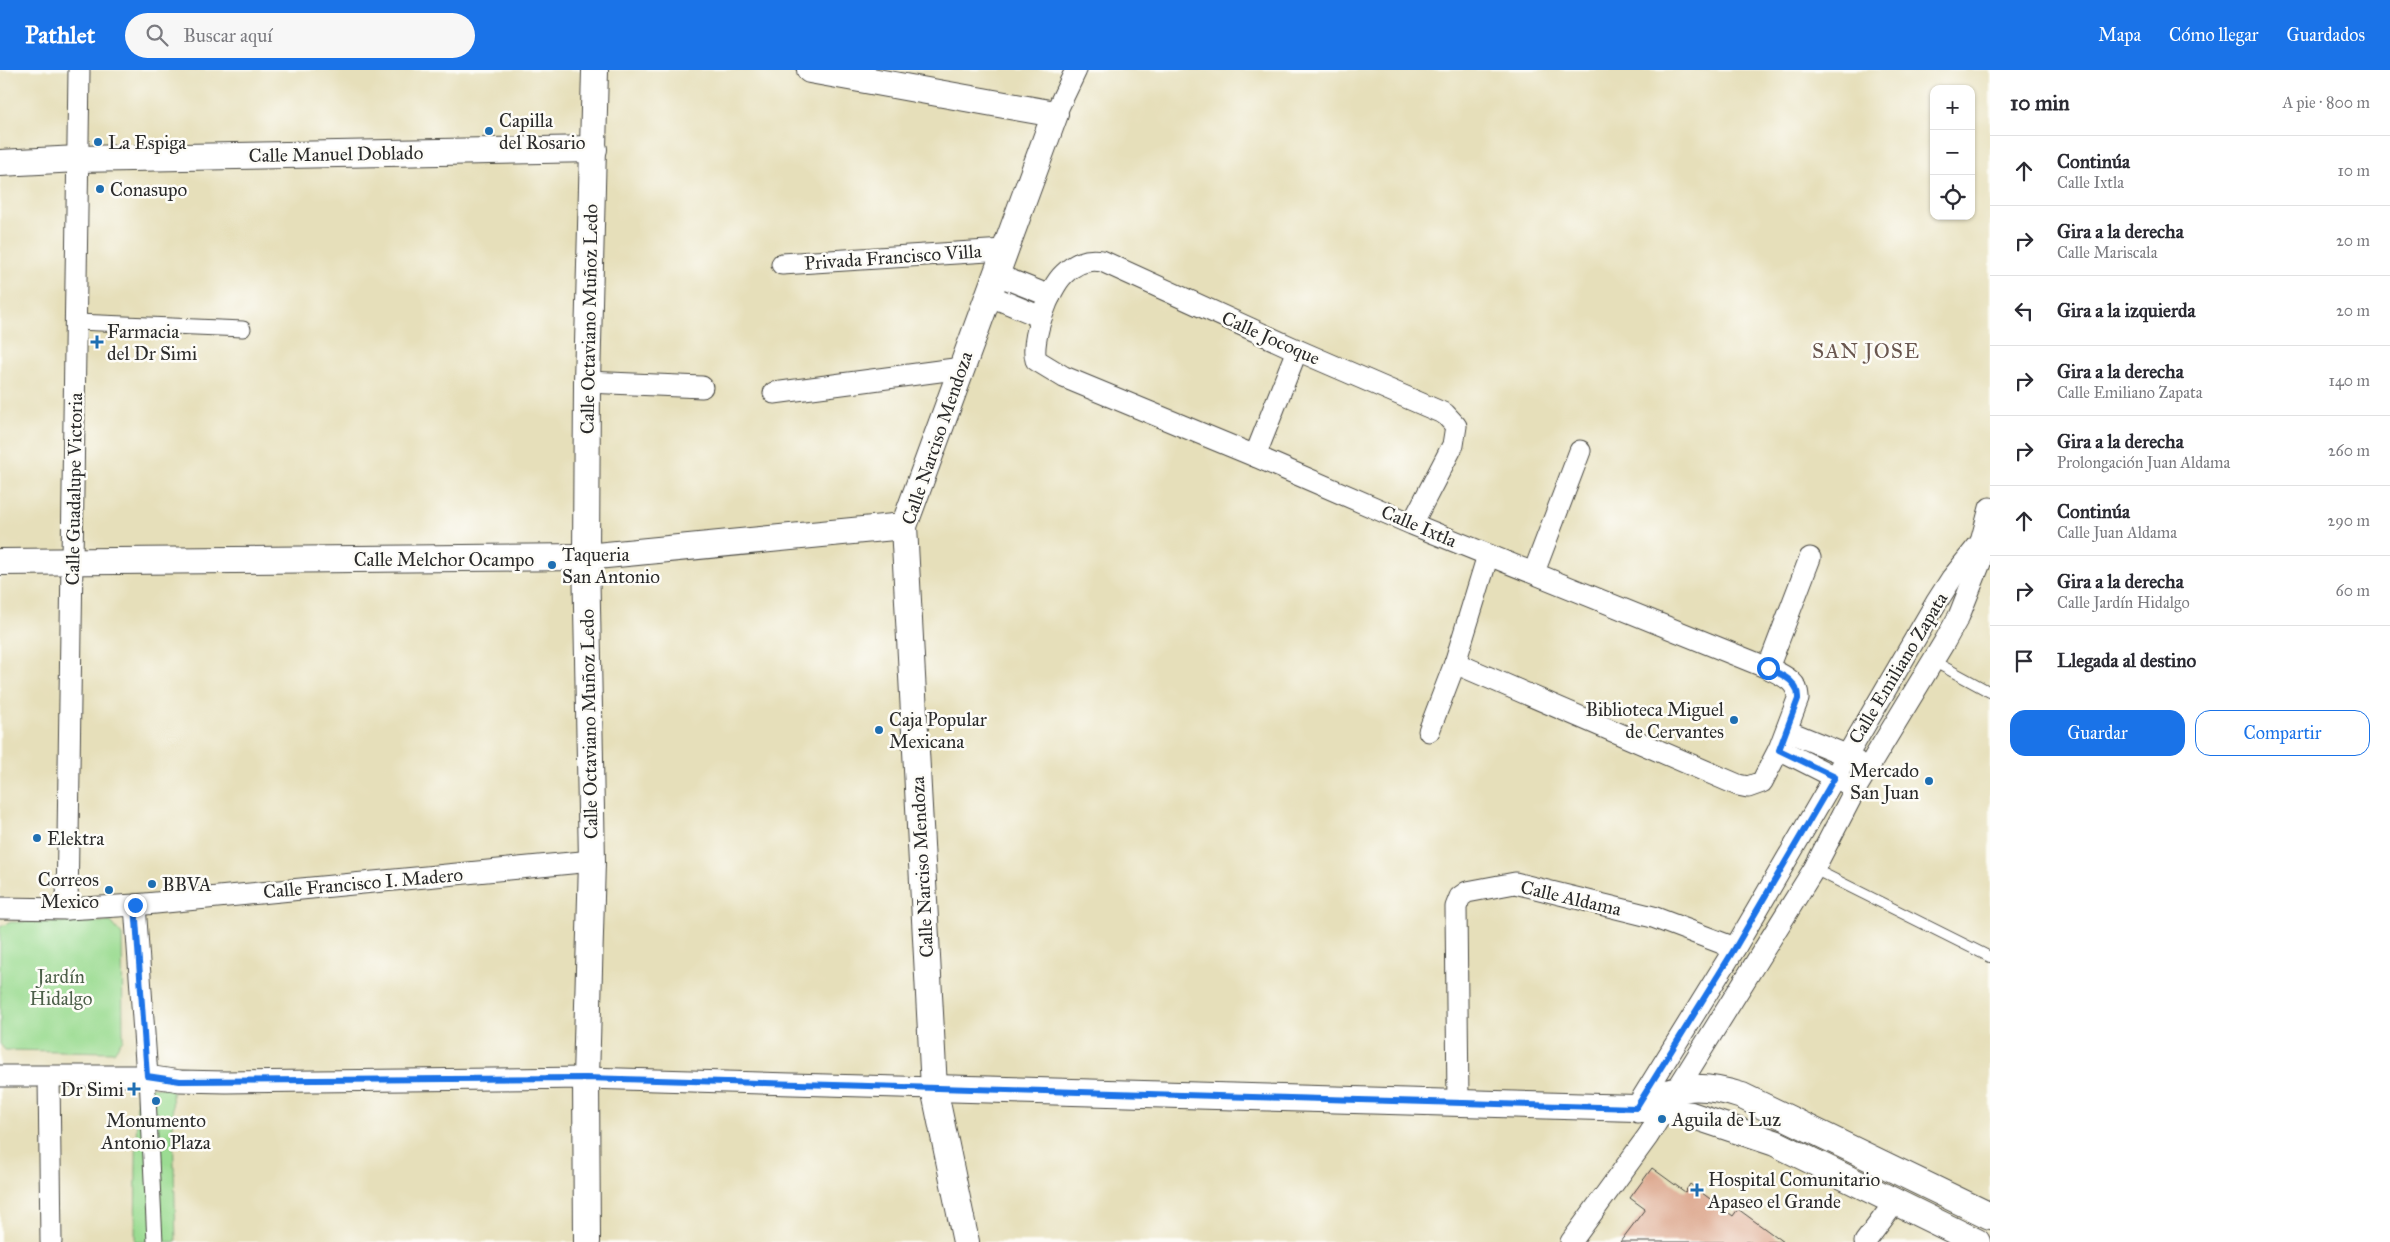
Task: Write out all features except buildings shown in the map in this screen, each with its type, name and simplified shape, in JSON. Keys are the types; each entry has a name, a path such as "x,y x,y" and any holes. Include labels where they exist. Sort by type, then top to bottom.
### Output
{"street":[{"name":"Calle Guadalupe Victoria","path":"67,909 77,322 79,70"},
{"name":"Calle Octaviano Muñoz Ledo","path":"587,1242 586,1078 592,861 586,558 586,382 595,70"},
{"path":"810,70 1055,114"},
{"name":"Calle Narciso Mendoza","path":"966,1242 934,1088 904,526 1055,114 1076,70"},
{"name":"Calle Manuel Doblado","path":"0,163 78,159 594,149"},
{"name":"Calle Jocoque","path":"1050,296 1062,275 1081,262 1091,259 1102,261 1297,350 1445,414 1456,426 1454,444 1412,524"},
{"name":"Privada Francisco Villa","path":"782,264 996,273"},
{"path":"996,273 1050,296 1041,317 996,273"},
{"name":"Calle Ixtla","path":"1041,317 1035,346 1036,360 1064,377 1255,456 1412,524 1534,572 1787,677 1798,692 1783,740"},
{"path":"77,322 243,329"},
{"path":"1255,456 1297,350"},
{"path":"774,393 962,368"},
{"path":"586,382 702,387"},
{"path":"1534,572 1580,451"},
{"name":"Calle Emiliano Zapata","path":"1571,1242 1648,1136 1814,869 1856,788 1959,616 1979,558 1990,508"},
{"name":"Calle Melchor Ocampo","path":"0,562 586,558 904,526"},
{"path":"1429,732 1455,663 1488,555"},
{"path":"1768,668 1810,558"},
{"name":"Calle Emiliano Zapata","path":"1636,1108 1735,948 1936,603 1979,558"},
{"path":"1455,663 1738,785 1748,787 1762,782 1783,740"},
{"path":"1783,740 1846,755 1868,769"},
{"path":"1783,740 1835,777 1856,788"},
{"name":"Calle Francisco I. Madero","path":"0,908 67,909 135,905 592,861"},
{"name":"Calle Aldama","path":"1458,1102 1456,907 1460,897 1467,892 1515,884 1524,885 1653,917 1735,948"},
{"path":"135,905 147,1076 155,1242"},
{"path":"0,1076 147,1076 180,1081 226,1082 586,1078 1636,1108 1700,1117 1775,1143 1896,1200 1977,1242"},
{"path":"49,1077 51,1242"},
{"path":"1636,1108 1659,1094 1677,1088 1723,1090 1742,1096 1990,1216"},
{"path":"1636,1108 1648,1136"},
{"path":"1865,1242 1896,1200"}],"lane":[{"path":"1933,661 1990,692"},
{"path":"1814,869 1990,957"}],"green space":[{"name":"Jardín Hidalgo","path":"11,922 111,922 122,935 123,1039 114,1052 5,1050 0,1044 0,927"},
{"path":"137,1087 172,1088 176,1242 135,1242"}],"place":[{"name":"Capilla del Rosario","path":"489,131"},
{"name":"La Espiga","path":"98,142"},
{"name":"Conasupo","path":"100,189"},
{"name":"Farmacia del Dr Simi","path":"97,342"},
{"name":"Taqueria San Antonio","path":"552,565"},
{"name":"Biblioteca Miguel de Cervantes","path":"1734,720"},
{"name":"Caja Popular Mexicana","path":"879,730"},
{"name":"Mercado San Juan","path":"1929,781"},
{"name":"Elektra","path":"37,838"},
{"name":"BBVA","path":"152,884"},
{"name":"Correos Mexico","path":"109,890"},
{"name":"Dr Simi","path":"134,1089"},
{"name":"Monumento Antonio Plaza","path":"156,1101"},
{"name":"Aguila de Luz","path":"1662,1119"},
{"name":"Hospital Comunitario Apaseo el Grande","path":"1697,1190"}],"district":[{"name":"SAN JOSE","path":"1866,351"}],"route":[{"path":"135,905 147,1076 180,1081 586,1078 1636,1108 1735,948 1835,777 1779,750 1798,699 1798,692 1794,684 1787,677 1768,668"}]}
